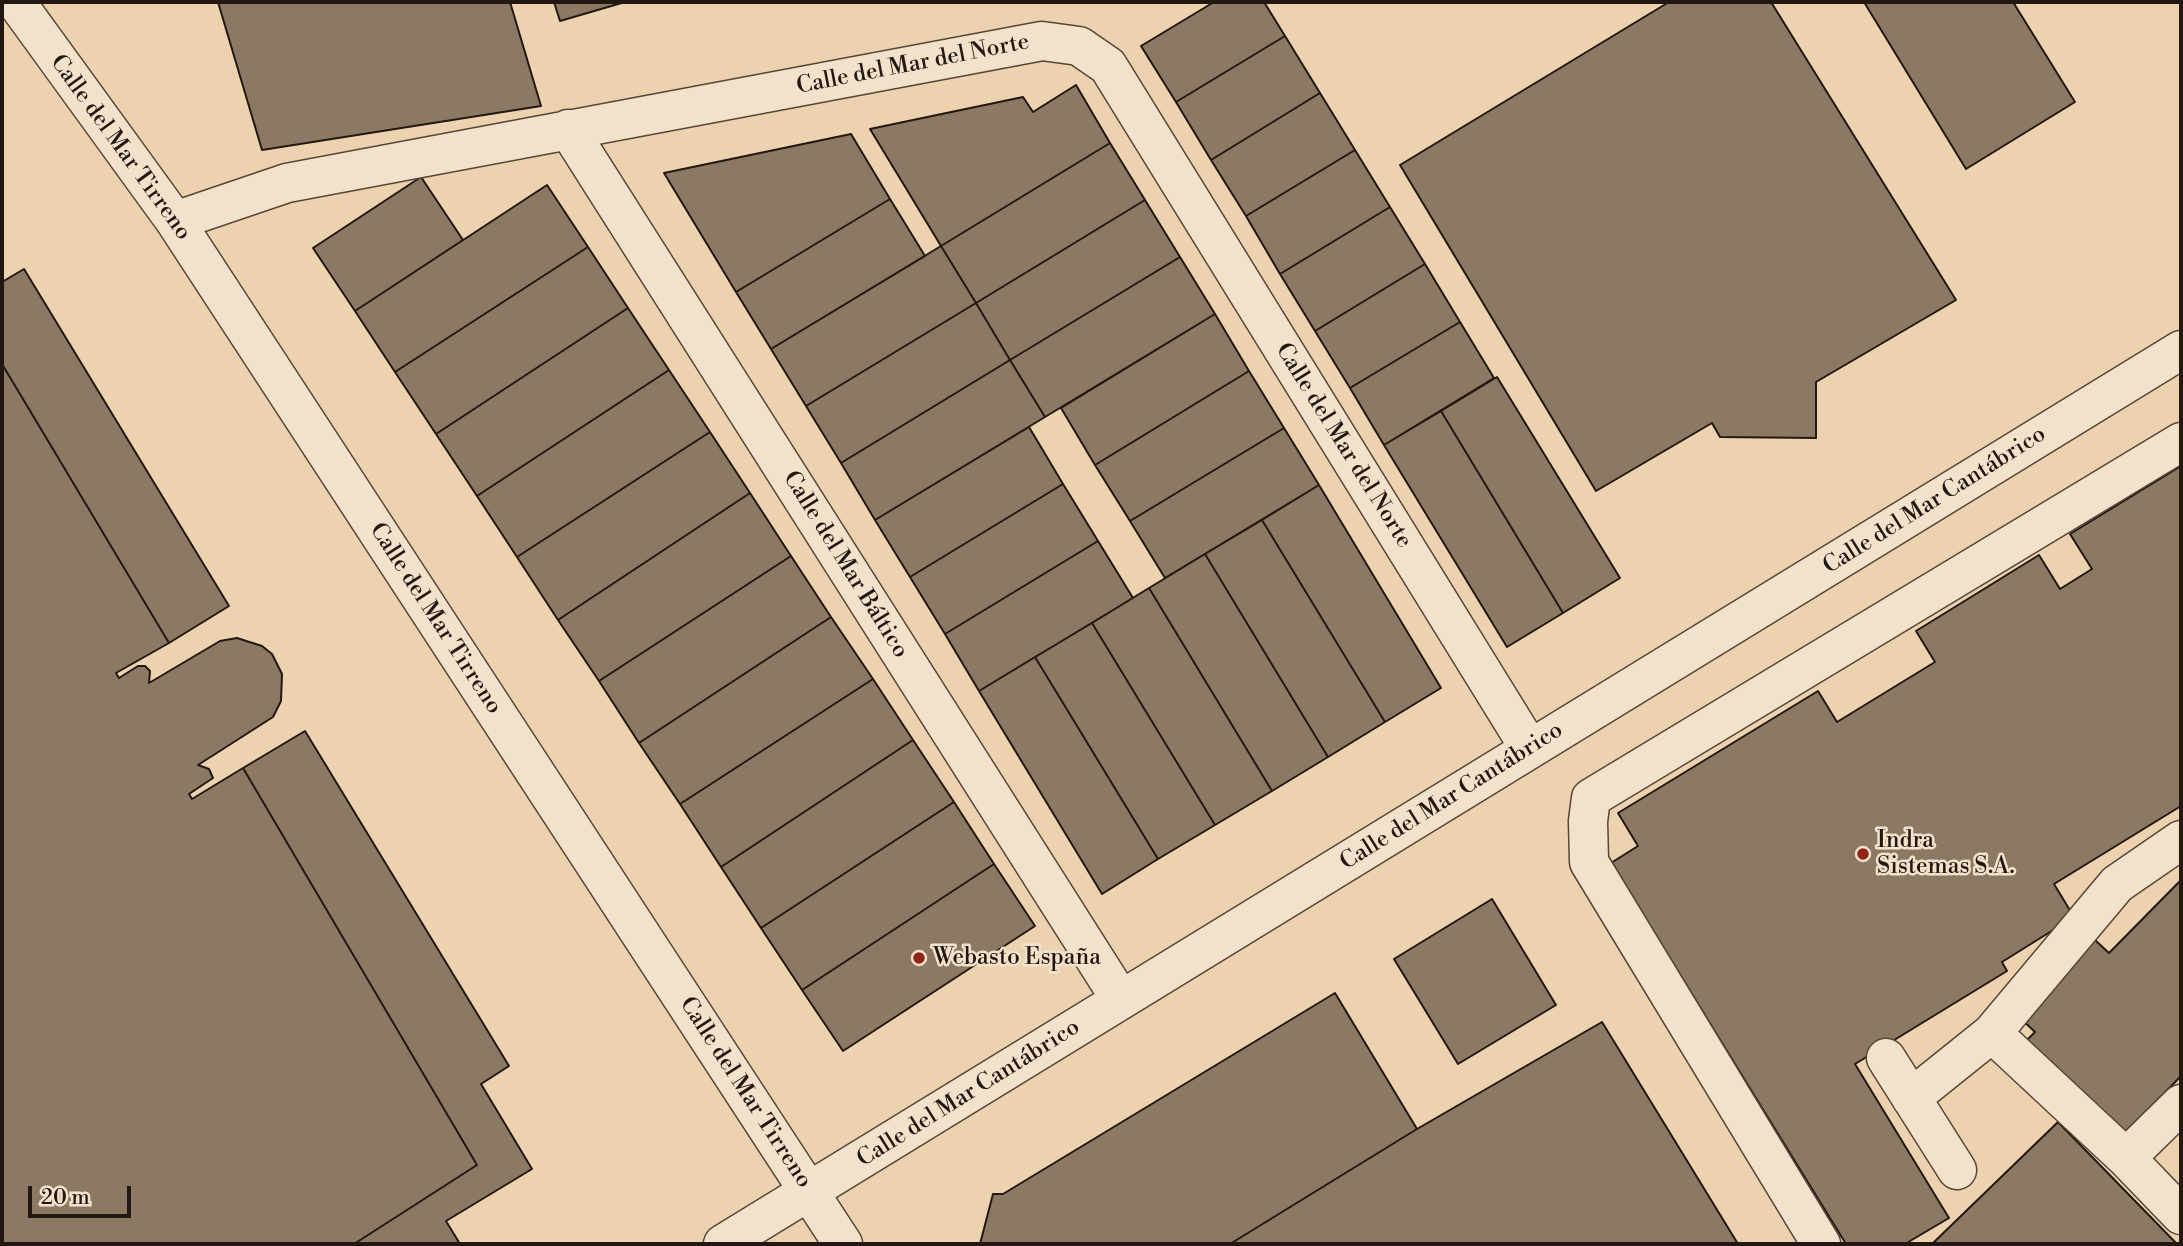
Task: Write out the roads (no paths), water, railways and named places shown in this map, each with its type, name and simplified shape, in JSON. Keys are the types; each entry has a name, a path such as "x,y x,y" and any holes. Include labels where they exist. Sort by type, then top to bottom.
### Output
{"street":[{"name":"Calle del Mar Tirreno","path":"12,10 174,221 843,1244"},
{"name":"Calle del Mar del Norte","path":"174,221 287,183 1042,41 1079,46 1108,66 1530,749"},
{"name":"Calle del Mar Báltico","path":"568,130 1121,1000"},
{"name":"Calle del Mar Cantábrico","path":"723,1244 2181,350"},
{"path":"1821,1244 1589,862 1588,821 1591,799 2181,442"},
{"path":"1911,1098 1992,1033 2117,884 2181,840"},
{"path":"1992,1033 2178,1205"},
{"path":"1886,1058 1957,1170"},
{"path":"2126,1158 2181,1104"}],"place":[{"name":"Indra Sistemas S.A.","path":"1863,854"},
{"name":"Webasto España","path":"919,958"}]}
